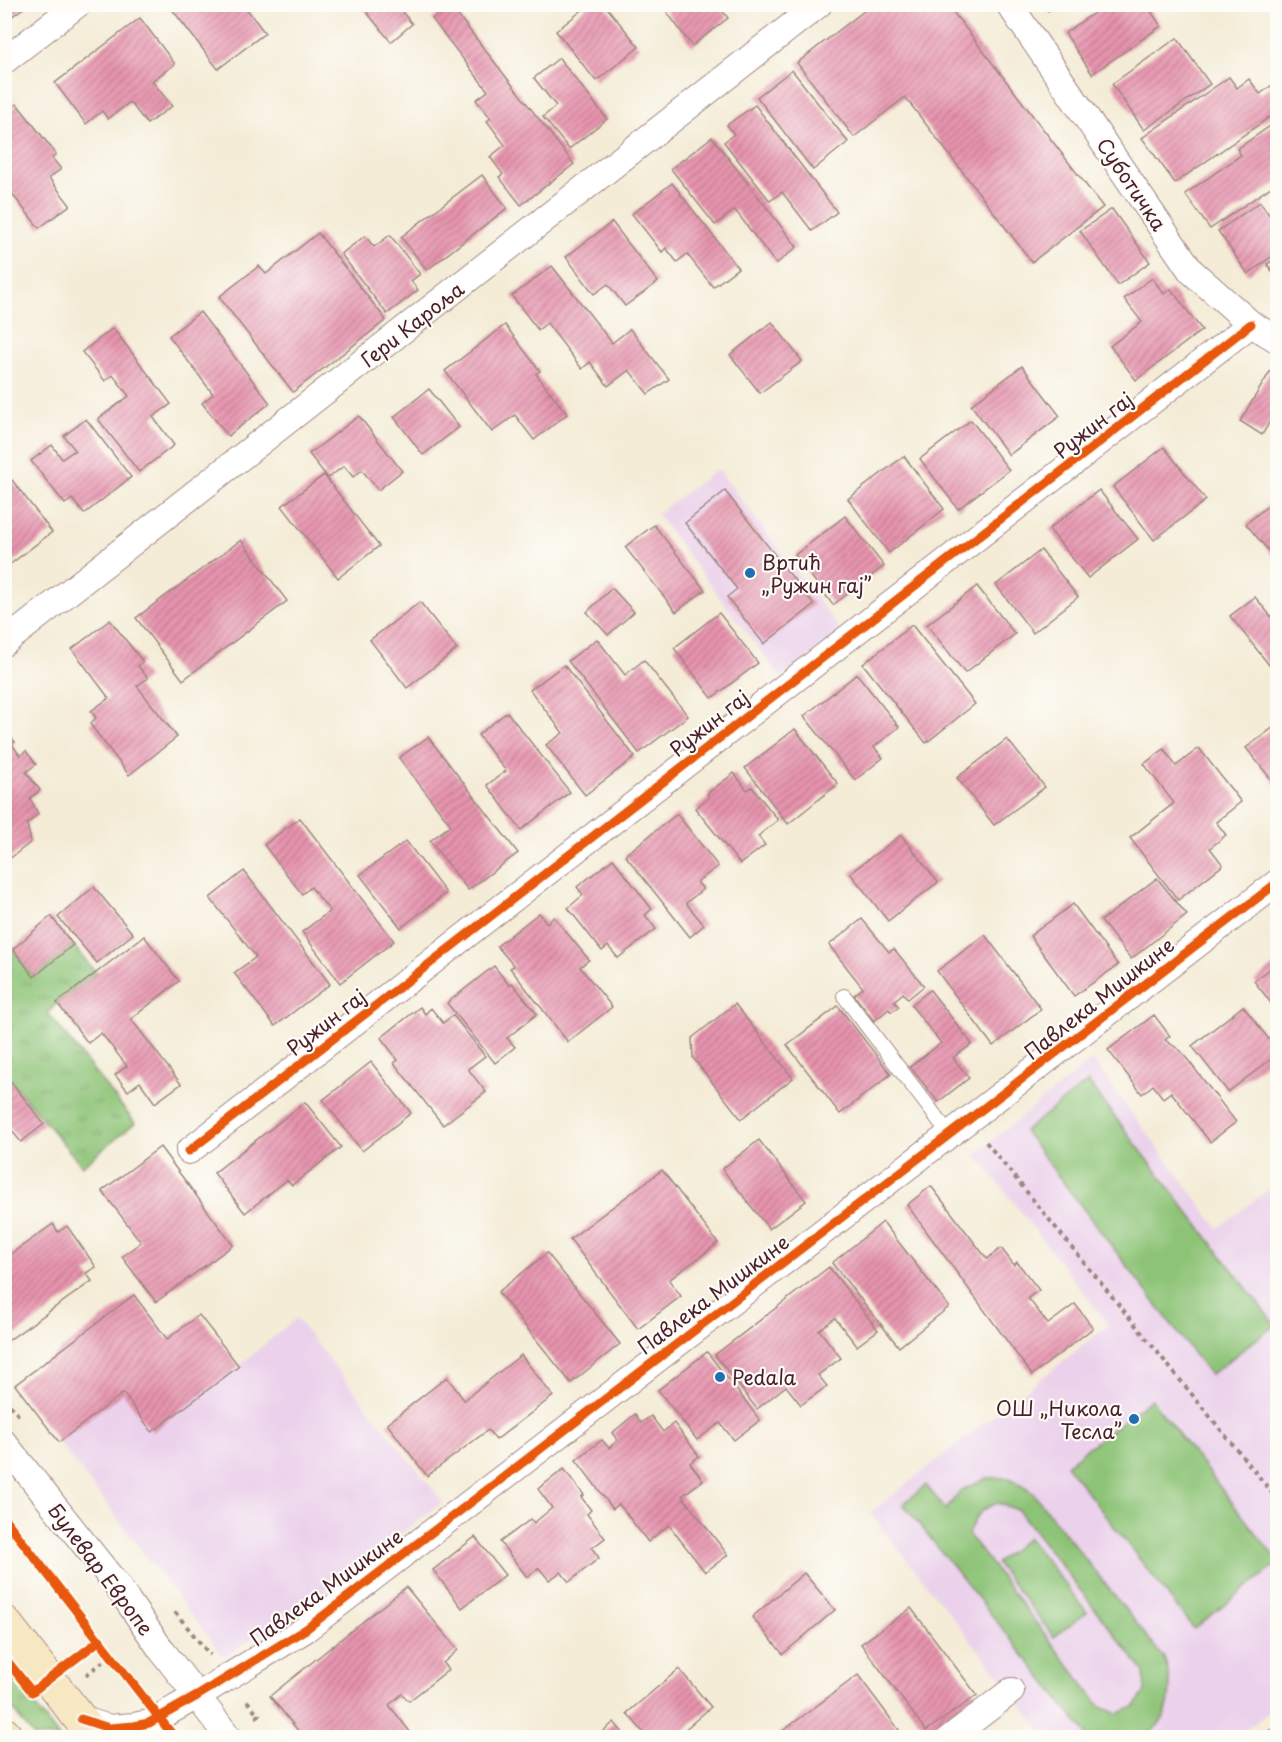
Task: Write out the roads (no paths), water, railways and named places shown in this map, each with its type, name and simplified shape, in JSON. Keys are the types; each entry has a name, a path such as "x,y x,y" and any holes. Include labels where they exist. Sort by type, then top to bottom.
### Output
{"main road":[{"path":"4,1622 88,1728"}],"street":[{"path":"4,60 78,4"},
{"name":"Гери Кароља","path":"4,643 819,4"},
{"name":"Суботичка","path":"1010,4 1191,271 1251,324 1278,340"},
{"name":"Ружин гај","path":"189,1151 1251,324"},
{"name":"Павлека Мишкине","path":"88,1728 99,1726 119,1729 142,1725 160,1718 306,1629 1278,882"},
{"name":"Булевар Европе","path":"4,1443 116,1584 159,1648 229,1737"},
{"path":"950,1737 1011,1691"},
{"name":"Павлека Мишкине","path":"144,1737 160,1718"}],"lane":[{"path":"843,996 960,1128"}],"place":[{"name":"Вртић „Ружин гај”","path":"750,573"},
{"name":"Pedala","path":"720,1377"},
{"name":"ОШ „Никола Тесла”","path":"1134,1419"}]}
